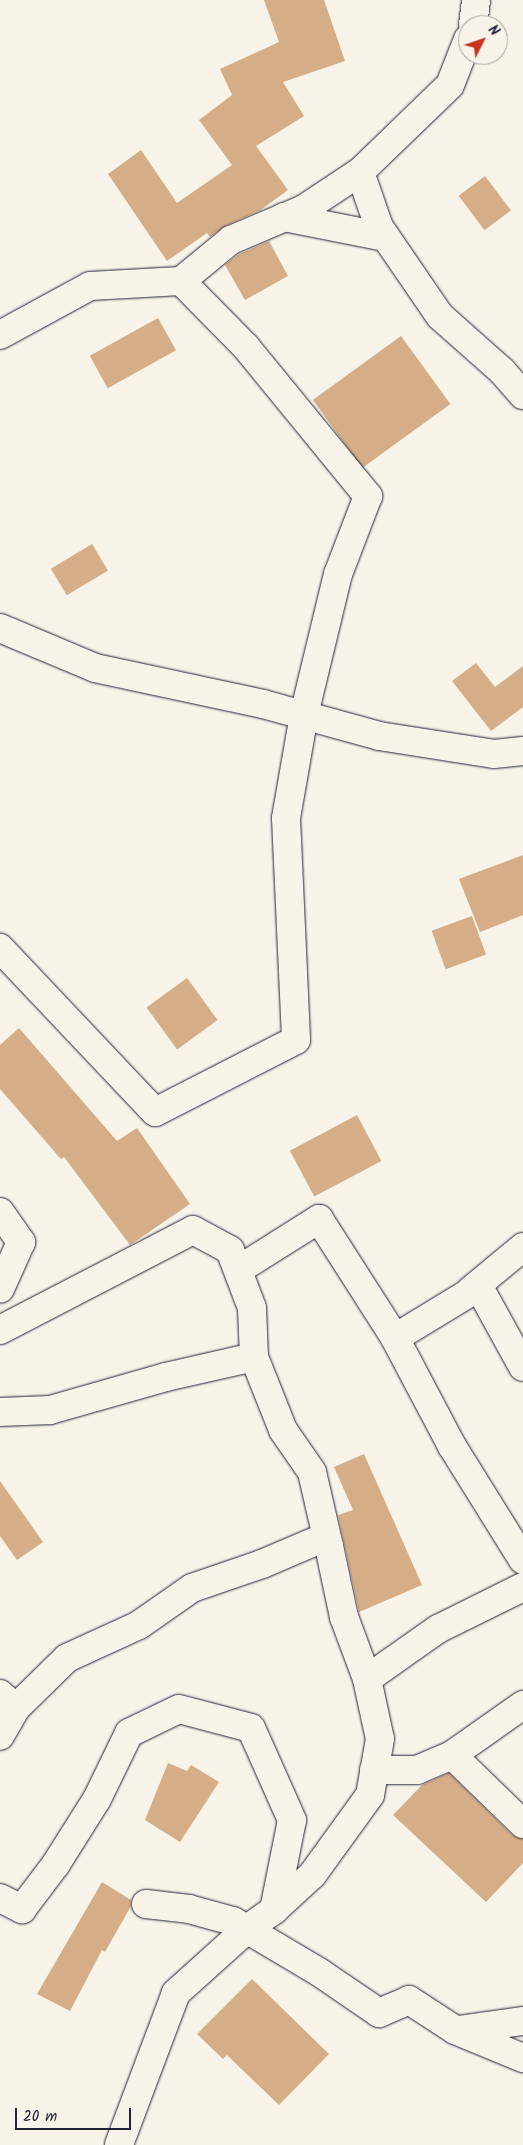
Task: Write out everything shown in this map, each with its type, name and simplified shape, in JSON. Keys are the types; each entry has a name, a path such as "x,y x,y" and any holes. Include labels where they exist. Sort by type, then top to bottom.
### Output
{"street":[{"path":"474,15 476,0"},
{"path":"0,335 90,286 181,281 231,240 304,209 360,172 450,85 458,65"},
{"path":"360,172 379,227 440,316 502,371 523,395"},
{"path":"284,217 385,236"},
{"path":"0,948 155,1112 296,1040 286,818 304,715 338,574 368,496 246,347 181,281"},
{"path":"0,628 95,668 304,715 388,738 494,754 523,751"},
{"path":"0,1212 21,1242 0,1289"},
{"path":"238,1270 319,1219 395,1338 452,1446 523,1560"},
{"path":"0,1330 193,1230 230,1250 252,1308 254,1357 283,1430 312,1472 344,1617 367,1679 380,1738 370,1795 312,1875 274,1910 247,1929 176,1993 119,2145"},
{"path":"470,1292 523,1247"},
{"path":"395,1338 479,1287 523,1367"},
{"path":"0,1412 50,1410 166,1377 254,1357"},
{"path":"0,1736 8,1701 67,1658 139,1625 192,1588 262,1564 323,1538 329,1546"},
{"path":"367,1679 438,1629 523,1587"},
{"path":"374,1770 417,1770 452,1755 523,1705"},
{"path":"0,1898 22,1909 56,1864 97,1799 129,1733 179,1709 251,1728 292,1820 274,1910"},
{"path":"452,1755 523,1824"},
{"path":"146,1904 189,1909 233,1921 319,1972 379,2013 409,2000 455,2030 523,2058"},
{"path":"455,2030 523,2021"}],"building":[{"path":"264,0 324,0 345,61 283,82 304,116 256,146 288,190 259,211 225,226 210,237 207,233 167,261 108,174 141,150 177,203 232,165 199,120 232,95 220,69 279,42"},
{"path":"485,176 511,210 485,230 459,196"},
{"path":"269,241 288,276 245,300 225,265 239,254"},
{"path":"158,318 176,350 108,388 90,356"},
{"path":"401,336 450,404 362,468 313,400"},
{"path":"92,544 108,571 67,595 51,569"},
{"path":"476,663 495,687 523,666 523,707 491,731 452,681"},
{"path":"523,855 523,915 480,932 459,879"},
{"path":"472,916 486,955 446,969 432,931"},
{"path":"187,978 218,1020 177,1049 147,1007"},
{"path":"19,1028 117,1141 137,1128 190,1204 130,1245 64,1157 61,1159 0,1089 0,1045"},
{"path":"357,1115 381,1161 314,1197 290,1151"},
{"path":"364,1454 422,1585 359,1612 338,1515 353,1510 334,1467"},
{"path":"0,1481 43,1542 17,1560 0,1536"},
{"path":"168,1763 187,1771 191,1765 219,1782 180,1842 145,1820"},
{"path":"449,1773 512,1835 523,1839 523,1863 486,1902 393,1815 422,1785"},
{"path":"102,1882 131,1900 131,1906 105,1952 102,1950 70,2011 37,1994"},
{"path":"252,1979 329,2054 279,2105 227,2055 223,2059 197,2034"}]}
